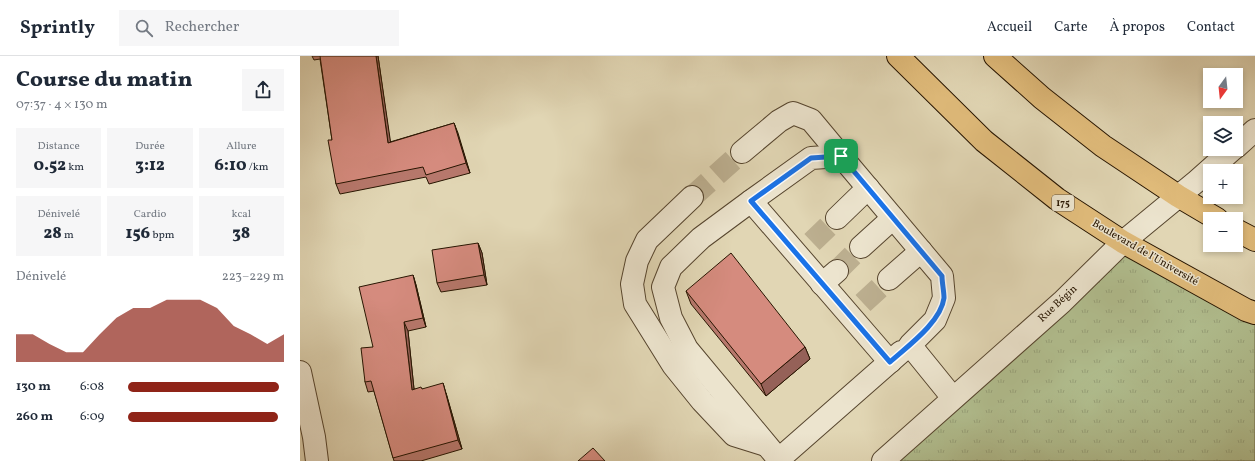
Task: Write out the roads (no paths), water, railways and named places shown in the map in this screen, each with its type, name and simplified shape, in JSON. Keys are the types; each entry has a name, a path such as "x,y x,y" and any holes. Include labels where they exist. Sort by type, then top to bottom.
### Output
{"main road":[{"name":"Boulevard de l'Université","path":"898,56 984,140 1057,199 1123,242 1246,310 1255,313"},
{"path":"995,56 1042,98 1103,146 1178,196 1205,212"},
{"path":"1243,234 1255,240"}],"street":[{"path":"742,152 779,121 793,113 811,120 942,276 944,298 935,320 910,345 890,362 775,455"},
{"path":"1243,141 1255,130"},
{"path":"775,455 687,349 671,318 663,287 671,267 701,238 751,201 811,158 841,156"},
{"name":"Rue Bégin","path":"883,461 1062,302 1123,242 1225,156"},
{"path":"837,218 868,188"},
{"path":"692,197 647,240 637,261 632,284 635,304 673,365 707,407 734,435 775,455"},
{"path":"751,201 805,249 830,277 856,309 890,362"},
{"path":"861,247 893,218"},
{"path":"889,279 921,251"},
{"path":"910,345 954,398"},
{"path":"300,372 314,437 317,461"}],"tunnel":[{"path":"692,197 742,152"},
{"path":"812,242 837,218"},
{"path":"837,271 861,247"},
{"path":"863,303 889,279"}]}
